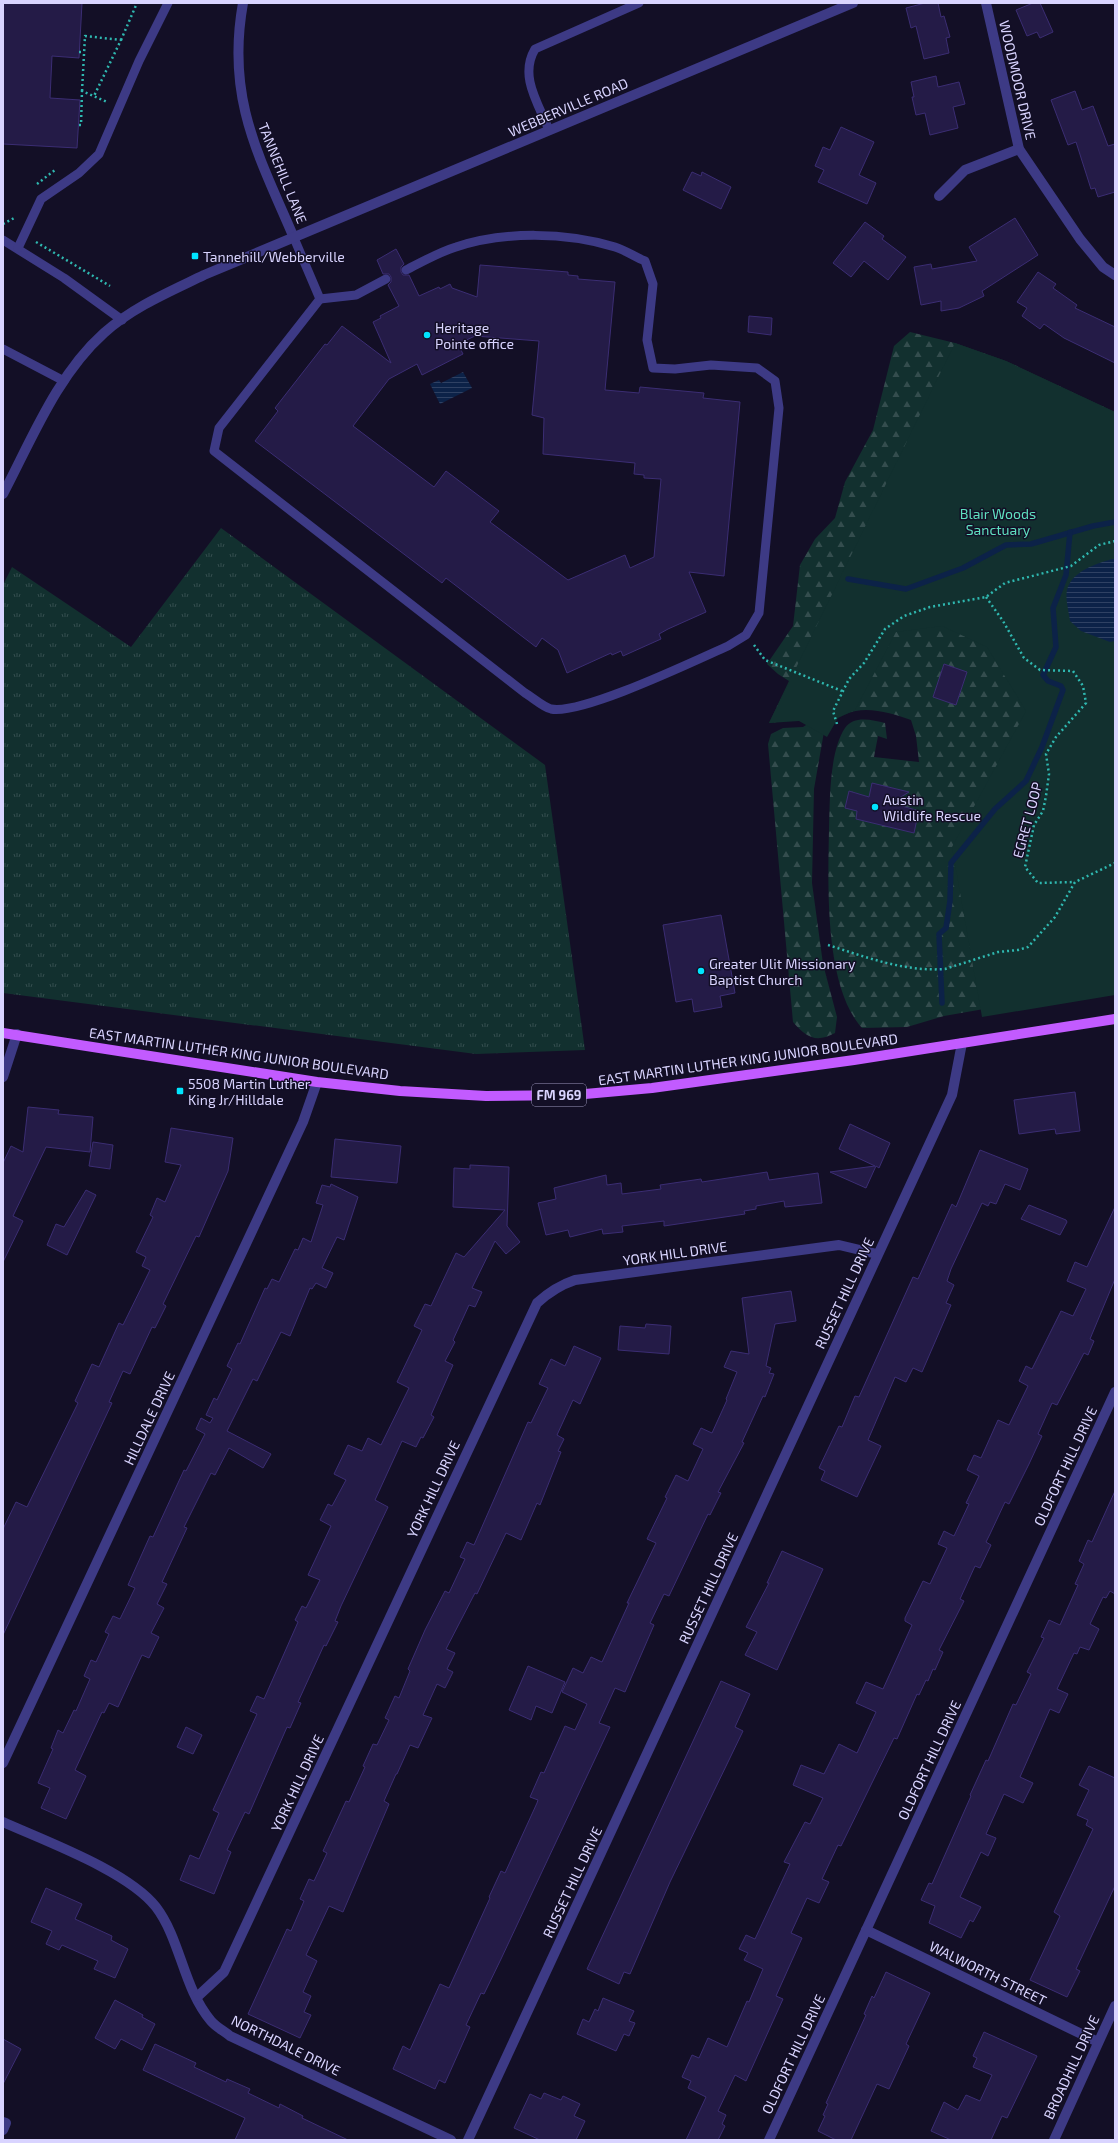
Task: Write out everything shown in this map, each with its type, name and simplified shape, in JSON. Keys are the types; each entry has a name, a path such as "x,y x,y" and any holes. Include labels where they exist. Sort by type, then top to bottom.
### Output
{"main road":[{"name":"EAST MARTIN LUTHER KING JUNIOR BOULEVARD","path":"3,1033 317,1082 400,1091 486,1096 574,1095 660,1087 1115,1019"}],"street":[{"name":"TANNEHILL LANE","path":"3,494 64,381 83,355 104,333 134,310 172,290 294,238 253,142 246,120 238,72 238,46 243,3"},
{"name":"WEBBERVILLE ROAD","path":"294,238 853,3"},
{"name":"WOODMOOR DRIVE","path":"986,3 1019,149 1080,239 1104,267 1115,275"},
{"path":"938,196 965,170 1019,149"},
{"path":"3,1077 17,1034"},
{"name":"RUSSET HILL DRIVE","path":"468,2140 877,1254 952,1095 962,1043"},
{"name":"HILLDALE DRIVE","path":"3,1763 300,1129 317,1082"},
{"name":"YORK HILL DRIVE","path":"197,1997 224,1972 537,1303 546,1294 560,1285 575,1280 839,1245 877,1254"},
{"name":"OLDFORT HILL DRIVE","path":"769,2140 1115,1392"},
{"name":"NORTHDALE DRIVE","path":"3,1822 114,1873 136,1888 155,1906 167,1925 183,1968 211,2021 230,2036 451,2140"},
{"name":"WALWORTH STREET","path":"866,1930 1098,2042"},
{"name":"BROADHILL DRIVE","path":"1054,2140 1115,2006"}],"lane":[{"path":"18,248 41,198 79,173 99,154 139,61 168,3"},
{"path":"549,130 528,82 529,59 535,49 639,3"},
{"path":"386,279 356,295 320,299 219,428 214,451 525,693 551,709 575,707 607,697 728,646 746,635 759,613 779,408 775,381 757,368 711,365 675,369 653,368 647,340 653,284 645,262 615,247 576,239 530,234 492,238 455,247 406,270"},
{"path":"294,238 320,299"},
{"path":"3,240 64,278 122,320"},
{"path":"3,350 64,381"}],"path":[{"path":"94,96 137,3"},
{"path":"79,125 81,125 85,36 121,40"},
{"path":"79,52 84,52"},
{"path":"82,91 108,102 105,109"},
{"path":"35,185 42,178 62,167"},
{"path":"3,224 11,221 18,215"},
{"path":"36,242 110,286"},
{"path":"837,724 833,711 849,679 864,664 885,629 904,616 930,607 986,597 1005,583 1072,566 1099,545 1115,541"},
{"name":"EGRET LOOP","path":"986,597 1024,658 1040,670 1073,671 1083,686 1086,703 1056,738 1046,754 1049,774 1046,796 1043,811 1034,825 1025,867 1038,883 1075,882"},
{"path":"746,635 765,660 842,691"},
{"path":"828,944 886,964 945,969 998,952 1018,950 1028,947 1055,917 1075,882 1115,863"}],"green space":[{"name":"Blair Woods Sanctuary","path":"910,332 955,343 1006,361 1115,412 1063,995 944,1016 907,1027 862,1028 850,1010 841,987 831,933 828,877 830,791 833,763 840,738 845,728 853,721 864,720 885,723 887,739 878,736 874,757 919,762 916,736 911,720 896,715 870,710 769,723 789,681 767,664 793,626 800,565 815,539 835,518 845,482 873,430 894,346"},
{"name":"Blair Woods Sanctuary","path":"955,343 1006,361 1115,412 1115,995 982,1017 952,847 1026,711 987,647 942,626 896,632 855,710 838,718 827,737 799,721 769,723"},
{"path":"221,528 545,765 585,1050 476,1054 3,993 3,585 12,567 131,647"},
{"path":"814,720 825,726 814,789 812,883 823,964 837,1017 835,1033 822,1038 807,1035 793,1022 768,744 771,734 783,728 803,727"}],"water":[{"path":"463,372 472,388 440,404 430,384 439,380 441,383"},
{"path":"1115,559 1115,641 1110,642 1081,631 1070,621 1067,590 1070,583 1079,573 1092,566"}],"building":[{"path":"3,3 82,3 79,58 52,56 50,98 80,100 77,148 3,144"},
{"path":"925,3 938,3 941,17 944,16 950,37 946,38 949,53 924,59 916,26 911,28 906,8"},
{"path":"1033,3 1040,3 1053,32 1040,38 1037,32 1027,36 1016,10"},
{"path":"936,76 938,87 959,82 965,104 953,107 958,128 930,135 925,113 916,115 912,97 914,97 911,82"},
{"path":"1075,91 1082,110 1093,106 1108,146 1115,144 1115,192 1098,197 1095,188 1091,189 1076,142 1068,145 1051,100"},
{"path":"841,127 874,142 859,175 876,183 867,204 818,182 824,170 815,166 823,147 830,150"},
{"path":"692,172 701,176 702,172 731,187 721,209 683,190"},
{"path":"1015,218 1038,255 982,291 984,296 959,308 941,311 941,301 921,305 914,267 931,264 932,269 977,261 969,247"},
{"path":"865,222 884,236 882,239 906,257 888,280 864,261 851,277 833,263"},
{"path":"396,249 404,264 401,267 401,272 403,275 409,275 419,296 450,284 452,288 477,297 480,265 568,272 568,275 578,276 578,279 615,282 605,390 639,393 640,387 704,393 703,398 740,402 724,576 689,572 706,612 659,634 661,639 623,656 621,651 612,655 611,653 567,673 558,650 542,638 536,647 446,578 442,583 255,441 278,411 275,408 325,344 327,345 342,326 391,363 373,322 381,318 380,316 399,306 388,285 391,282 391,277 389,274 383,274 377,260","holes":["475,336 539,341 532,415 544,418 543,454 635,463 634,474 644,475 644,478 661,479 654,557 630,568 625,555 568,580 490,522 499,511 446,471 434,487 353,426 389,379 417,364 422,375 463,354 458,344"]},
{"path":"1038,272 1056,284 1053,288 1077,305 1075,308 1115,327 1115,363 1064,338 1044,324 1040,329 1022,316 1027,308 1017,302"},
{"path":"749,316 772,318 771,335 748,332"},
{"path":"944,664 967,672 956,705 933,697"},
{"name":"Austin Wildlife Rescue","path":"872,783 909,792 891,803 916,810 915,813 918,814 914,833 856,819 857,811 845,808 849,791 869,797"},
{"name":"Greater Ulit Missionary Baptist Church","path":"721,915 735,993 720,996 722,1007 694,1012 692,999 676,1002 663,925"},
{"path":"1075,1092 1080,1131 1056,1134 1055,1129 1019,1134 1014,1100"},
{"path":"28,1107 59,1110 58,1114 93,1117 90,1152 46,1147 13,1216 23,1221 3,1262 3,1163 11,1146 23,1152"},
{"path":"850,1124 890,1143 879,1168 876,1166 866,1188 830,1172 875,1166 839,1149"},
{"path":"171,1128 233,1138 228,1171 199,1237 196,1236 163,1304 166,1306 155,1328 152,1327 130,1374 123,1371 109,1402 112,1403 3,1635 3,1529 16,1502 27,1507 78,1403 75,1401 92,1364 99,1367 119,1323 123,1325 150,1270 142,1266 146,1257 136,1252 153,1217 150,1215 157,1198 165,1202 181,1165 165,1162"},
{"path":"335,1139 401,1146 397,1183 331,1177"},
{"path":"93,1142 113,1145 110,1169 89,1166"},
{"path":"980,1150 1028,1169 1020,1190 1005,1184 996,1204 990,1202 988,1206 982,1203 951,1269 947,1281 954,1285 946,1303 951,1305 922,1372 913,1368 906,1382 895,1377 868,1440 881,1446 857,1497 821,1480 825,1471 819,1468 839,1426 842,1427 855,1396 859,1397 913,1277 918,1279 952,1204 956,1207"},
{"path":"470,1165 509,1167 507,1226 520,1242 506,1254 495,1241 472,1288 482,1292 475,1307 469,1305 453,1340 455,1342 445,1361 453,1365 431,1415 434,1417 423,1438 421,1437 416,1447 402,1441 375,1500 388,1507 341,1606 335,1621 338,1622 326,1646 324,1645 298,1702 301,1703 290,1728 287,1727 249,1814 245,1812 227,1850 231,1852 214,1894 180,1880 190,1855 199,1859 219,1813 213,1810 257,1714 250,1711 257,1696 264,1699 298,1622 295,1620 302,1606 306,1608 320,1580 308,1575 331,1526 320,1520 328,1504 332,1506 346,1480 334,1474 348,1445 362,1451 368,1438 381,1445 409,1388 397,1382 422,1330 414,1326 425,1304 431,1306 456,1253 464,1257 505,1210 453,1207 454,1168 470,1169"},
{"path":"767,1172 769,1180 818,1173 822,1203 785,1207 784,1201 756,1206 756,1209 744,1211 745,1214 664,1226 664,1221 622,1226 623,1232 603,1234 602,1229 570,1237 568,1230 546,1235 538,1203 556,1199 554,1188 606,1175 607,1185 621,1183 622,1194 661,1189 660,1185 701,1179 702,1182"},
{"path":"331,1184 358,1197 344,1240 337,1237 322,1268 333,1273 326,1288 316,1283 312,1289 310,1288 290,1336 281,1332 257,1381 253,1379 227,1431 271,1454 263,1468 229,1448 215,1475 211,1473 184,1527 187,1528 162,1582 167,1584 157,1604 164,1608 151,1633 159,1637 149,1658 142,1655 118,1707 109,1703 104,1713 102,1712 75,1770 86,1776 66,1819 41,1808 50,1788 38,1783 53,1749 51,1748 58,1730 63,1733 74,1710 76,1711 90,1679 84,1676 91,1660 96,1662 109,1634 105,1632 113,1616 120,1619 135,1588 128,1585 150,1536 153,1537 184,1470 186,1471 205,1434 196,1429 201,1418 210,1423 213,1418 206,1415 214,1398 217,1400 232,1369 227,1366 238,1343 240,1344 265,1288 267,1289 272,1279 279,1282 295,1249 298,1250 303,1238 311,1242 323,1205 316,1203 322,1185 330,1187"},
{"path":"86,1190 96,1195 67,1255 47,1245 56,1224 64,1227"},
{"path":"1029,1205 1066,1220 1067,1222 1060,1235 1021,1219"},
{"path":"1115,1207 1115,1279 1090,1339 1094,1341 1088,1355 1084,1353 1057,1405 1052,1403 1038,1434 1042,1436 1029,1464 1009,1504 1005,1502 986,1542 991,1545 980,1568 975,1566 960,1599 964,1601 939,1650 943,1652 935,1670 933,1669 928,1681 926,1680 919,1695 917,1694 897,1739 894,1738 841,1846 838,1845 822,1879 829,1882 819,1903 807,1898 791,1933 802,1938 776,1996 783,1999 746,2081 735,2075 718,2111 726,2115 722,2124 725,2126 718,2140 686,2140 706,2097 688,2088 691,2081 682,2077 692,2055 699,2058 708,2038 727,2047 763,1969 744,1960 748,1953 739,1949 746,1935 755,1939 790,1864 784,1862 805,1822 810,1824 823,1798 793,1785 801,1765 824,1774 839,1744 857,1753 876,1712 856,1703 866,1682 883,1689 912,1625 905,1621 905,1618 923,1581 930,1584 947,1548 938,1544 944,1531 954,1536 969,1504 966,1503 979,1476 967,1470 974,1455 981,1458 998,1420 1009,1425 1028,1386 1019,1381 1026,1366 1032,1369 1061,1311 1073,1316 1086,1289 1067,1281 1075,1262 1087,1267"},
{"path":"791,1291 796,1321 775,1324 766,1366 771,1368 769,1373 774,1374 765,1397 763,1396 742,1442 744,1443 718,1492 721,1493 710,1515 708,1514 669,1596 664,1594 650,1623 654,1625 625,1692 615,1688 599,1723 610,1727 501,1959 484,1994 481,1993 466,2025 470,2027 445,2083 439,2080 435,2089 393,2069 403,2046 410,2050 440,1984 449,1988 501,1871 505,1873 537,1803 538,1800 530,1797 541,1772 544,1773 565,1726 575,1730 587,1704 562,1692 573,1668 583,1673 591,1657 602,1662 629,1603 627,1603 656,1543 647,1539 667,1498 665,1497 676,1475 688,1481 703,1449 693,1444 701,1428 712,1433 727,1400 726,1399 737,1372 724,1367 731,1351 749,1354 742,1298"},
{"path":"646,1324 671,1326 669,1354 618,1350 620,1326 645,1328"},
{"path":"574,1346 601,1358 580,1404 573,1400 557,1435 564,1439 558,1451 561,1452 540,1505 537,1503 521,1540 506,1533 477,1594 475,1593 446,1649 455,1653 447,1669 453,1672 445,1688 437,1684 423,1715 432,1718 418,1748 410,1745 396,1774 384,1801 389,1804 343,1912 329,1906 306,1955 317,1961 303,1992 311,1996 304,2012 311,2015 300,2038 248,2014 287,1929 291,1931 304,1901 300,1899 309,1879 314,1881 327,1853 323,1851 346,1801 349,1802 365,1767 363,1766 373,1744 377,1745 389,1720 385,1718 395,1696 399,1698 410,1671 408,1669 425,1630 445,1591 449,1593 465,1559 460,1557 467,1542 474,1545 528,1422 531,1423 548,1388 539,1384 551,1359 565,1366"},
{"path":"1115,1491 1115,1594 1110,1591 1106,1598 1103,1597 1090,1624 1099,1629 1089,1650 1080,1647 1077,1654 1074,1653 1057,1689 1068,1694 1059,1713 1050,1709 1020,1777 1033,1783 1023,1803 1004,1794 986,1834 996,1838 988,1856 981,1852 960,1897 981,1907 973,1922 970,1920 961,1938 929,1923 935,1906 921,1900 929,1883 932,1884 971,1796 970,1795 986,1760 988,1761 1013,1704 1016,1705 1031,1674 1027,1672 1044,1638 1041,1637 1049,1620 1060,1625 1078,1585 1075,1584 1084,1564 1079,1561 1088,1540 1092,1542"},
{"path":"782,1551 823,1569 777,1670 745,1655 757,1632 746,1627 769,1583 767,1583"},
{"path":"528,1666 565,1682 552,1713 536,1706 531,1720 509,1710"},
{"path":"721,1681 750,1694 735,1727 743,1731 670,1882 630,1974 624,1972 619,1984 587,1969"},
{"path":"186,1727 202,1735 193,1754 177,1747"},
{"path":"1089,1766 1115,1778 1115,1886 1076,1969 1080,1971 1067,1997 1030,1980 1060,1916 1054,1912 1093,1829 1086,1825 1088,1820 1077,1815 1089,1790 1079,1785"},
{"path":"46,1888 82,1904 75,1919 112,1936 111,1940 128,1949 115,1978 94,1969 98,1961 62,1945 59,1950 46,1944 52,1931 31,1922"},
{"path":"886,1972 930,1993 906,2044 909,2046 889,2089 877,2084 851,2140 836,2140 818,2131 825,2116 823,2115 828,2104 826,2103 866,2015 864,2014 872,1996 874,1998"},
{"path":"603,1998 634,2011 629,2021 635,2023 629,2036 624,2034 616,2051 577,2034 583,2019 589,2022 595,2009 598,2011"},
{"path":"115,2000 143,2015 142,2017 155,2024 142,2050 121,2039 115,2049 95,2038"},
{"path":"984,2032 1037,2056 1007,2118 1002,2116 991,2140 951,2140 931,2131 944,2102 958,2110 966,2095 980,2101 992,2075 973,2067 977,2058 973,2056"},
{"path":"3,2039 21,2049 3,2084"},
{"path":"155,2044 196,2063 194,2067 226,2082 227,2079 250,2089 248,2093 279,2108 280,2104 303,2116 302,2118 348,2140 235,2140 245,2118 143,2070"},
{"path":"544,2093 561,2100 563,2096 580,2104 574,2116 585,2121 576,2140 540,2140 514,2128 530,2094 541,2099"}],"waterway":[{"path":"848,579 906,589 963,568 1006,545 1031,544 1093,526 1115,522"},
{"path":"942,1003 939,934 946,928 950,901 951,863 995,809 1026,781 1042,747 1063,690 1061,686 1048,681 1043,675 1056,647 1053,608 1066,575 1070,532"}],"place":[{"name":"Tannehill/Webberville","path":"195,256"},
{"name":"Heritage Pointe office","path":"427,335"},
{"name":"Austin Wildlife Rescue","path":"875,807"},
{"name":"Greater Ulit Missionary Baptist Church","path":"701,971"},
{"name":"5508 Martin Luther King Jr/Hilldale","path":"180,1091"}]}
